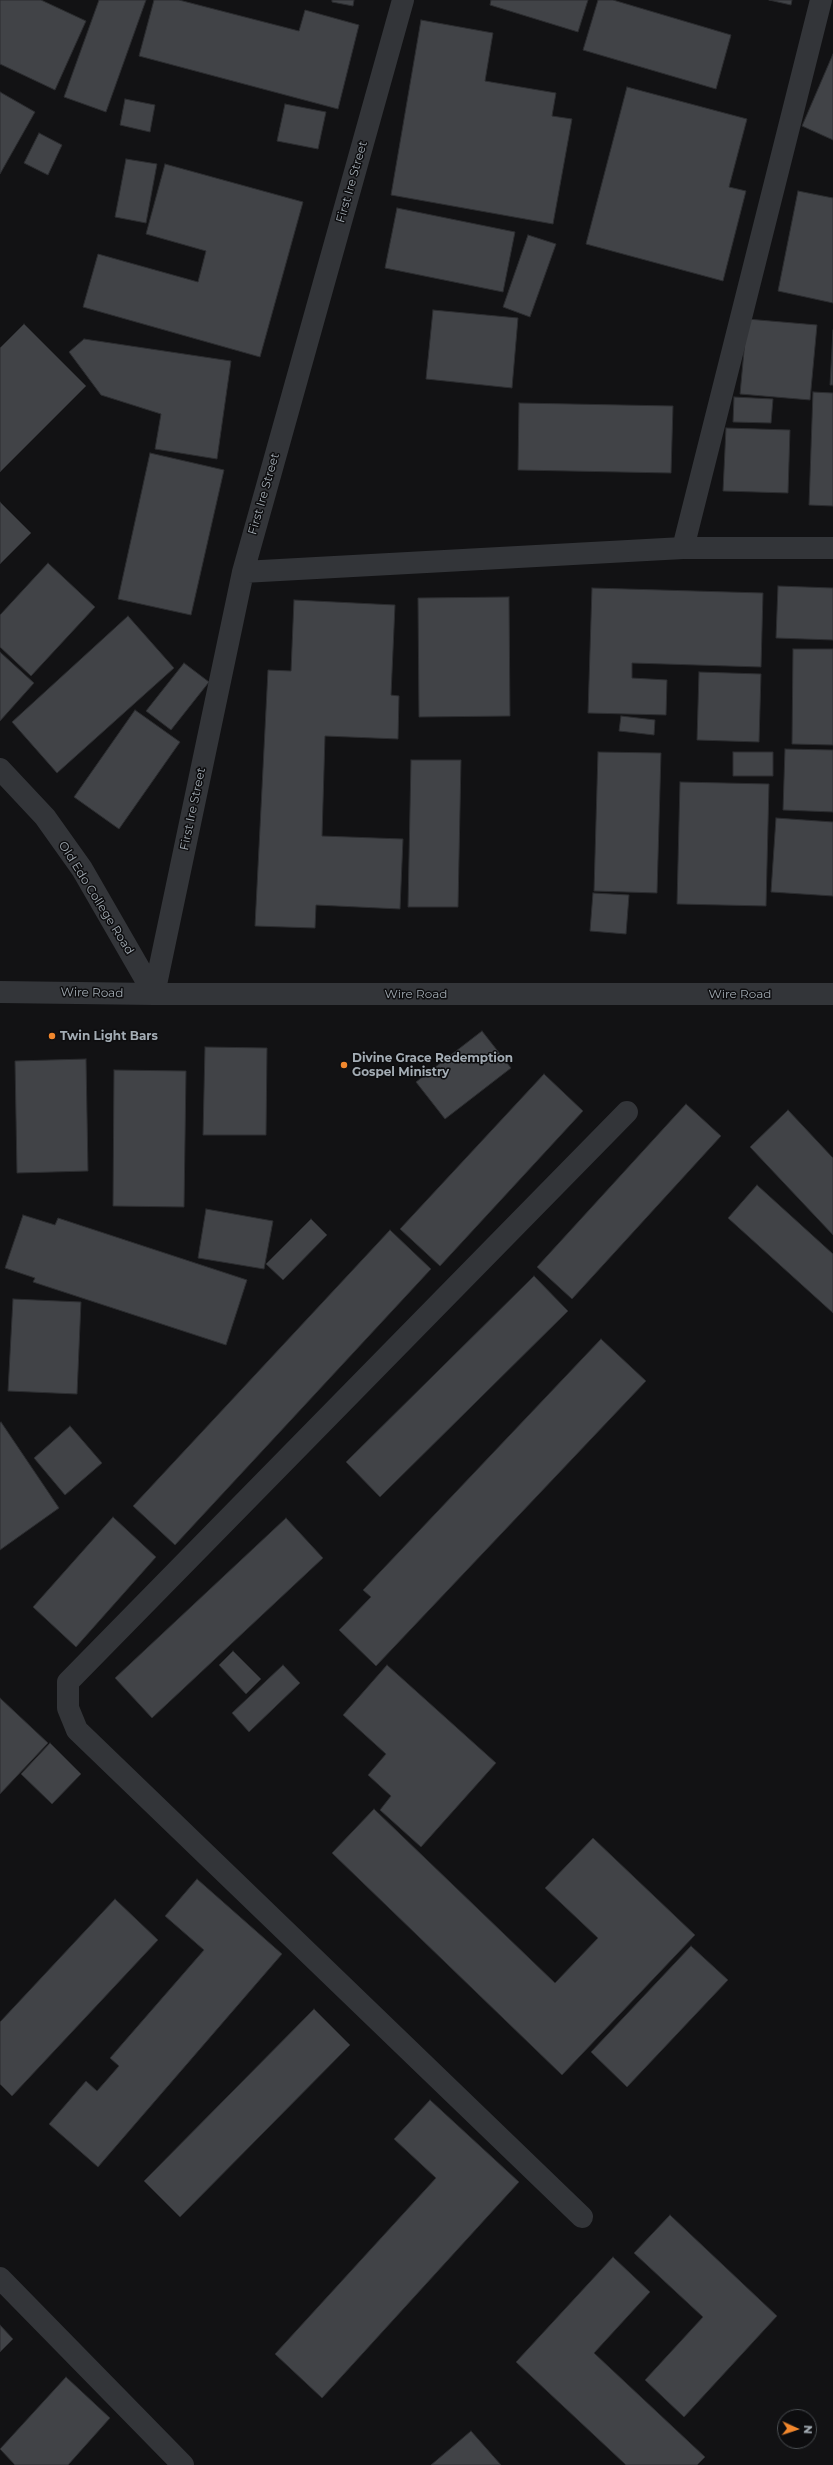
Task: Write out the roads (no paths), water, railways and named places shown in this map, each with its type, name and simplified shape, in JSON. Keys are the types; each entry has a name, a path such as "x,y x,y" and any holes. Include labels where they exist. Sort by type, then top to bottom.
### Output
{"street":[{"name":"First Ire Street","path":"154,994 242,572 403,0"},
{"path":"683,548 821,0"},
{"path":"242,572 683,548 833,548"},
{"name":"Old Edo College Road","path":"0,769 45,817 82,869 154,994"},
{"name":"Wire Road","path":"0,992 154,994 833,994"},
{"path":"582,2217 77,1730 68,1708 68,1682 627,1112"},
{"path":"0,2278 183,2465"}],"place":[{"name":"Twin Light Bars","path":"52,1036"},
{"name":"Divine Grace Redemption Gospel Ministry","path":"344,1065"}]}
